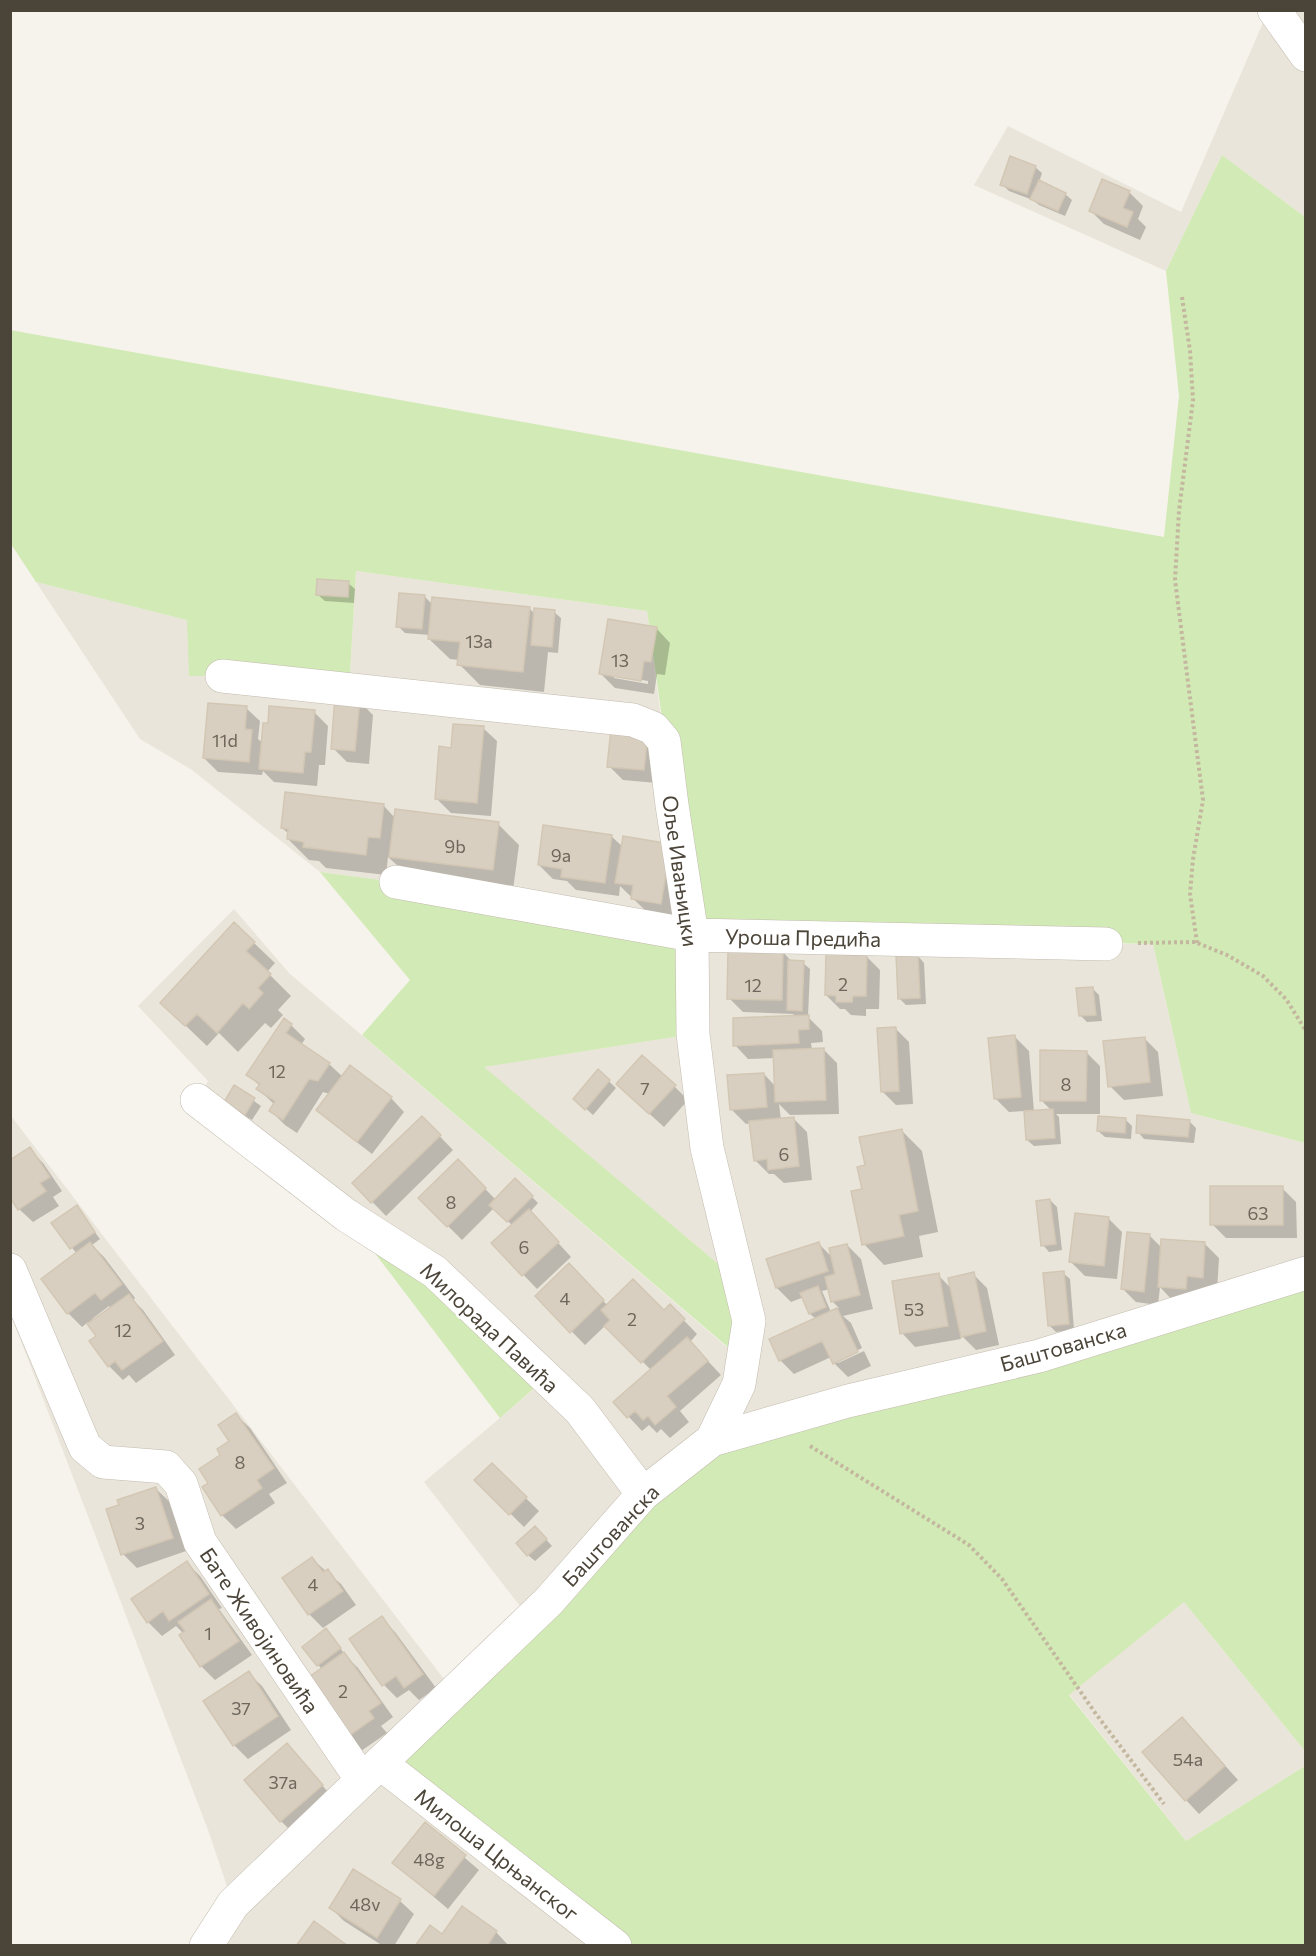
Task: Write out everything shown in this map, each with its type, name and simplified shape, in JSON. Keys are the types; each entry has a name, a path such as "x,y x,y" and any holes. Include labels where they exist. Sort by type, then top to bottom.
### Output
{"street":[{"path":"1274,10 1305,55"},
{"name":"Оље Ивањицки","path":"222,676 633,720 653,728 664,741 692,934 693,1034 707,1148 749,1321 739,1384 712,1440"},
{"name":"Уроша Предића","path":"396,882 692,934 1106,944"},
{"name":"Милорада Павића","path":"197,1100 346,1215 435,1272 580,1410 643,1494"},
{"name":"Бате Живојиновића","path":"10,1270 85,1447 104,1462 166,1467 181,1484 200,1542 371,1772"},
{"name":"Баштованска","path":"206,1946 233,1904 549,1601 643,1494 712,1440 848,1401 1039,1356 1305,1273"},
{"name":"Милоша Црњанског","path":"371,1772 615,1946"}],"path":[{"path":"1182,297 1190,351 1193,400 1179,512 1175,580 1203,800 1193,859 1190,894 1197,943"},
{"path":"1106,944 1197,943 1227,955 1263,976 1286,999 1305,1031"},
{"path":"772,1423 969,1545 1002,1579 1096,1714 1164,1804"}],"shaded area":[{"path":"1268,11 1305,11 1305,217 1222,155 1166,271 974,185 1008,126 1181,212"},
{"path":"356,571 647,611 664,741 1106,944 1153,944 1191,1113 1305,1143 1305,1273 530,1619 424,1482 546,1379 197,1100 208,1081 138,1006 234,909 289,973 742,1360 741,1283 483,1067 693,1034 396,882 320,872 192,770 140,739 36,582 187,620 222,676 349,690"},
{"path":"11,1116 454,1692 615,1945 206,1945 233,1904 208,1830 11,1315"},
{"path":"1184,1602 1305,1751 1305,1766 1186,1841 1069,1694"}],"green space":[{"path":"1222,155 1305,217 1305,1143 1191,1113 1153,944 693,935 693,1034 484,1067 741,1283 743,1360 362,1035 410,980 320,872 396,882 692,934 647,611 356,571 349,690 222,676 189,676 187,620 36,582 11,544 10,330 1164,537 1179,396 1166,271"},
{"path":"346,1215 546,1378 500,1418"},
{"path":"1305,1273 1305,1751 1184,1602 1069,1695 1186,1841 1305,1766 1305,1945 615,1945 380,1763 712,1440"}],"building":[{"path":"1010,156 1036,166 1027,194 1000,185"},
{"path":"1102,179 1130,191 1123,208 1133,212 1127,227 1089,211"},
{"path":"1039,180 1066,193 1058,211 1030,199"},
{"path":"317,579 349,581 348,597 316,595"},
{"path":"399,593 425,595 422,629 396,627"},
{"path":"432,597 530,607 523,672 457,665 460,642 428,639"},
{"path":"534,608 555,610 552,647 531,645"},
{"path":"608,619 657,627 651,662 644,661 641,681 599,674"},
{"path":"335,697 360,699 355,751 331,749"},
{"path":"208,703 247,706 245,729 252,730 249,762 203,758"},
{"path":"269,706 315,710 311,752 305,752 303,773 259,769 263,723 268,723"},
{"path":"453,724 484,726 477,803 435,799 439,746 451,748"},
{"path":"611,729 648,733 644,770 607,767"},
{"path":"285,792 384,804 380,838 368,837 366,855 303,847 304,842 287,839 288,829 281,828"},
{"path":"395,809 499,822 493,870 389,857"},
{"path":"543,825 612,835 605,883 561,877 562,869 538,865"},
{"path":"623,836 671,844 661,904 631,899 633,885 615,883"},
{"path":"234,922 255,942 246,951 271,974 258,988 263,993 249,1009 243,1003 217,1033 197,1014 185,1026 160,1003"},
{"path":"728,950 783,951 782,1000 727,999"},
{"path":"826,954 867,955 866,996 853,996 852,1002 836,1002 836,996 825,995"},
{"path":"918,954 920,998 898,999 896,955"},
{"path":"788,960 804,961 802,1011 787,1010"},
{"path":"1093,987 1096,1015 1079,1016 1076,988"},
{"path":"809,1015 809,1029 798,1030 799,1043 733,1046 733,1018"},
{"path":"284,1018 292,1024 286,1033 330,1063 318,1081 309,1079 283,1120 269,1111 275,1101 256,1089 260,1084 246,1075"},
{"path":"896,1027 899,1091 881,1092 877,1028"},
{"path":"1015,1035 1021,1097 994,1099 988,1038"},
{"path":"1145,1037 1150,1082 1108,1087 1103,1041"},
{"path":"824,1048 826,1100 775,1102 773,1050"},
{"path":"1040,1050 1087,1051 1086,1101 1040,1101"},
{"path":"642,1055 676,1085 649,1114 616,1084"},
{"path":"350,1065 392,1097 357,1142 316,1110"},
{"path":"598,1069 610,1080 585,1110 573,1099"},
{"path":"764,1073 767,1107 730,1110 727,1075"},
{"path":"234,1085 255,1098 245,1115 224,1102"},
{"path":"1053,1109 1055,1138 1026,1140 1024,1111"},
{"path":"1137,1115 1190,1120 1188,1137 1136,1133"},
{"path":"422,1116 441,1135 371,1203 352,1183"},
{"path":"1098,1116 1126,1118 1125,1133 1097,1131"},
{"path":"794,1117 799,1166 768,1170 767,1159 754,1161 749,1121"},
{"path":"902,1129 918,1211 899,1215 904,1236 862,1245 851,1191 862,1189 857,1167 865,1165 859,1137"},
{"path":"30,1147 50,1177 40,1183 46,1191 18,1210 10,1198 10,1160"},
{"path":"458,1159 486,1188 447,1227 418,1198"},
{"path":"515,1178 533,1196 507,1222 489,1205"},
{"path":"1210,1186 1283,1186 1283,1225 1210,1225"},
{"path":"1050,1199 1056,1244 1041,1246 1036,1201"},
{"path":"77,1205 95,1232 70,1249 51,1223"},
{"path":"529,1209 559,1242 522,1276 491,1243"},
{"path":"1075,1213 1109,1217 1104,1266 1069,1262"},
{"path":"1127,1232 1150,1234 1144,1292 1121,1289"},
{"path":"1161,1239 1205,1242 1203,1278 1187,1276 1186,1289 1158,1287"},
{"path":"90,1242 122,1284 101,1300 95,1293 67,1314 41,1279"},
{"path":"819,1242 828,1271 776,1288 766,1259"},
{"path":"847,1244 860,1295 831,1302 825,1277 835,1274 829,1248"},
{"path":"569,1263 604,1300 570,1333 535,1296"},
{"path":"1064,1271 1069,1324 1048,1326 1043,1273"},
{"path":"974,1272 986,1331 961,1337 948,1278"},
{"path":"939,1273 948,1326 900,1334 892,1281"},
{"path":"633,1279 664,1310 670,1304 685,1319 641,1363 604,1326 610,1320 601,1310"},
{"path":"818,1286 826,1307 809,1314 800,1293"},
{"path":"129,1294 163,1341 122,1370 115,1361 108,1367 89,1341 96,1336 87,1324"},
{"path":"837,1308 858,1352 833,1364 822,1341 779,1361 769,1339"},
{"path":"687,1337 708,1361 667,1396 676,1407 655,1425 648,1416 643,1420 635,1411 627,1418 613,1402"},
{"path":"236,1413 274,1468 257,1480 262,1488 221,1516 202,1487 208,1483 199,1469 220,1455 217,1449 229,1441 218,1425"},
{"path":"492,1463 527,1497 509,1515 474,1480"},
{"path":"156,1487 173,1538 121,1555 106,1509 119,1505 117,1500"},
{"path":"535,1526 547,1539 527,1556 516,1543"},
{"path":"312,1557 323,1572 328,1569 343,1591 308,1615 282,1578"},
{"path":"187,1561 209,1594 169,1621 163,1611 147,1623 131,1599"},
{"path":"211,1599 239,1641 200,1667 179,1635 185,1631 178,1622"},
{"path":"382,1616 423,1674 404,1688 396,1676 382,1686 349,1639"},
{"path":"326,1628 341,1648 317,1666 302,1647"},
{"path":"344,1652 381,1703 369,1711 374,1718 346,1738 305,1680"},
{"path":"249,1671 278,1716 233,1746 203,1701"},
{"path":"1182,1717 1225,1766 1185,1801 1142,1752"},
{"path":"287,1743 323,1785 280,1822 244,1780"},
{"path":"425,1822 466,1855 434,1896 392,1863"},
{"path":"353,1869 401,1899 377,1938 329,1908"},
{"path":"462,1906 497,1931 487,1946 415,1946 430,1925 442,1934"},
{"path":"314,1921 348,1946 296,1946"}]}
